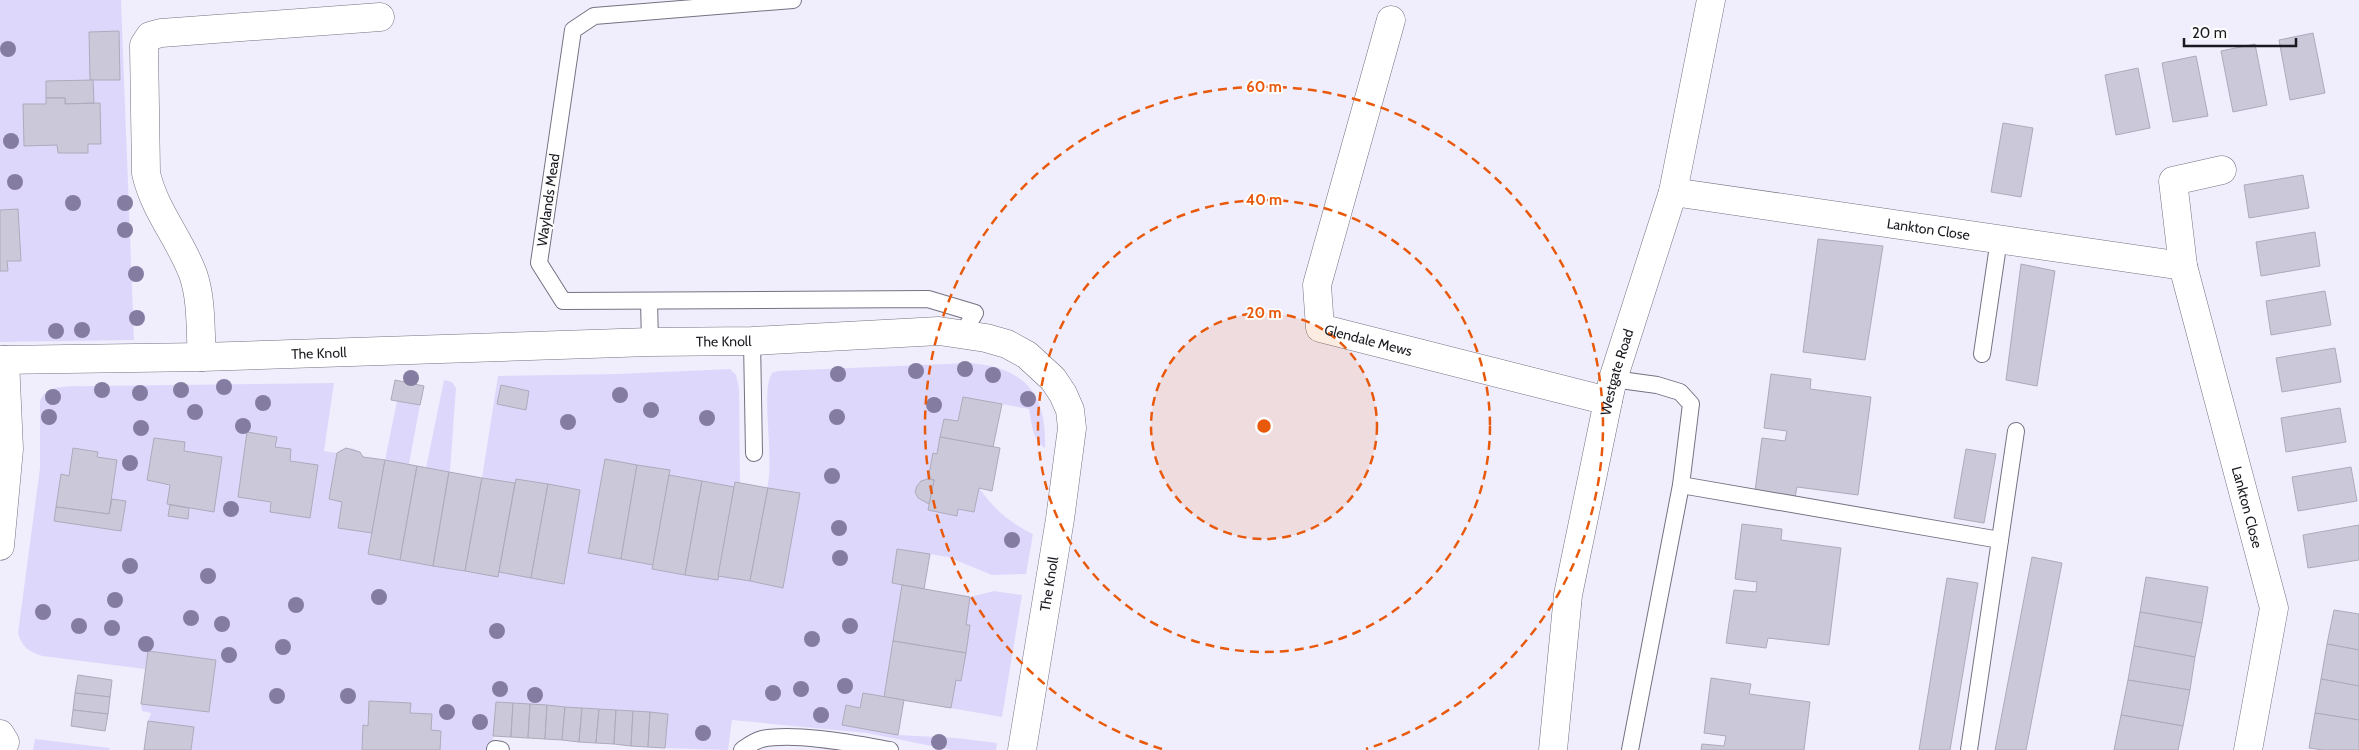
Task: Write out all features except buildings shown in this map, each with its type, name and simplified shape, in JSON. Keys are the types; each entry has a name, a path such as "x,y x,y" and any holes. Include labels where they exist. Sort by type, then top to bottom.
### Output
{"street":[{"name":"Westgate Road","path":"1553,750 1568,595 1610,390 1673,192 1711,0"},
{"path":"202,357 199,299 193,273 150,194 146,173 144,45 150,36 161,33 380,17"},
{"name":"Glendale Mews","path":"1391,20 1317,285 1320,328 1610,390"},
{"name":"Lankton Close","path":"2222,170 2173,181 2182,266 2274,608 2248,750"},
{"name":"Lankton Close","path":"1673,192 2182,266"},
{"name":"The Knoll","path":"3,360 202,357 650,342 752,341 939,332 962,334 1007,344 1027,355 1053,379 1064,394 1070,410 1072,428 1061,511 1022,750"},
{"path":"0,546 9,449 3,360"}],"lane":[{"name":"Waylands Mead","path":"793,0 594,16 573,30 538,262 563,301 928,299 975,313 962,334"},
{"path":"1982,354 1999,239"},
{"path":"649,300 650,342"},
{"path":"752,341 754,453"},
{"path":"1610,390 1657,385 1680,392 1691,404 1681,485 1630,750"},
{"path":"1969,750 2016,431"},
{"path":"1681,485 2000,540"},
{"path":"742,750 752,742 764,738 799,738 890,750"},
{"path":"495,750 501,750"}],"shaded area":[{"path":"0,0 121,0 134,340 0,342"},
{"path":"969,363 1004,370 1018,377 1028,386 1042,412 1045,429 1045,448 1037,441 1029,409 963,397 958,421 944,419 937,454 933,453 928,479 921,481 915,492 918,498 929,504 928,510 957,516 958,509 974,512 979,488 1003,515 1033,534 1026,574 992,575 948,557 898,549 892,583 970,597 994,591 1022,595 1002,717 904,700 898,735 956,738 997,743 996,750 951,750 867,733 732,720 728,750 665,748 667,714 497,702 492,750 191,750 148,721 151,713 142,711 141,704 209,712 216,660 148,651 145,669 42,656 26,648 21,642 18,633 40,468 40,401 48,391 60,387 334,383 324,451 337,453 340,450 351,448 358,451 363,457 385,460 397,401 420,405 409,464 426,468 444,380 452,382 456,388 450,472 482,478 498,376 617,374 730,369 736,375 739,388 740,483 767,488 769,460 767,395 772,373 778,371"},
{"path":"35,739 110,748 109,750 33,750"}]}
